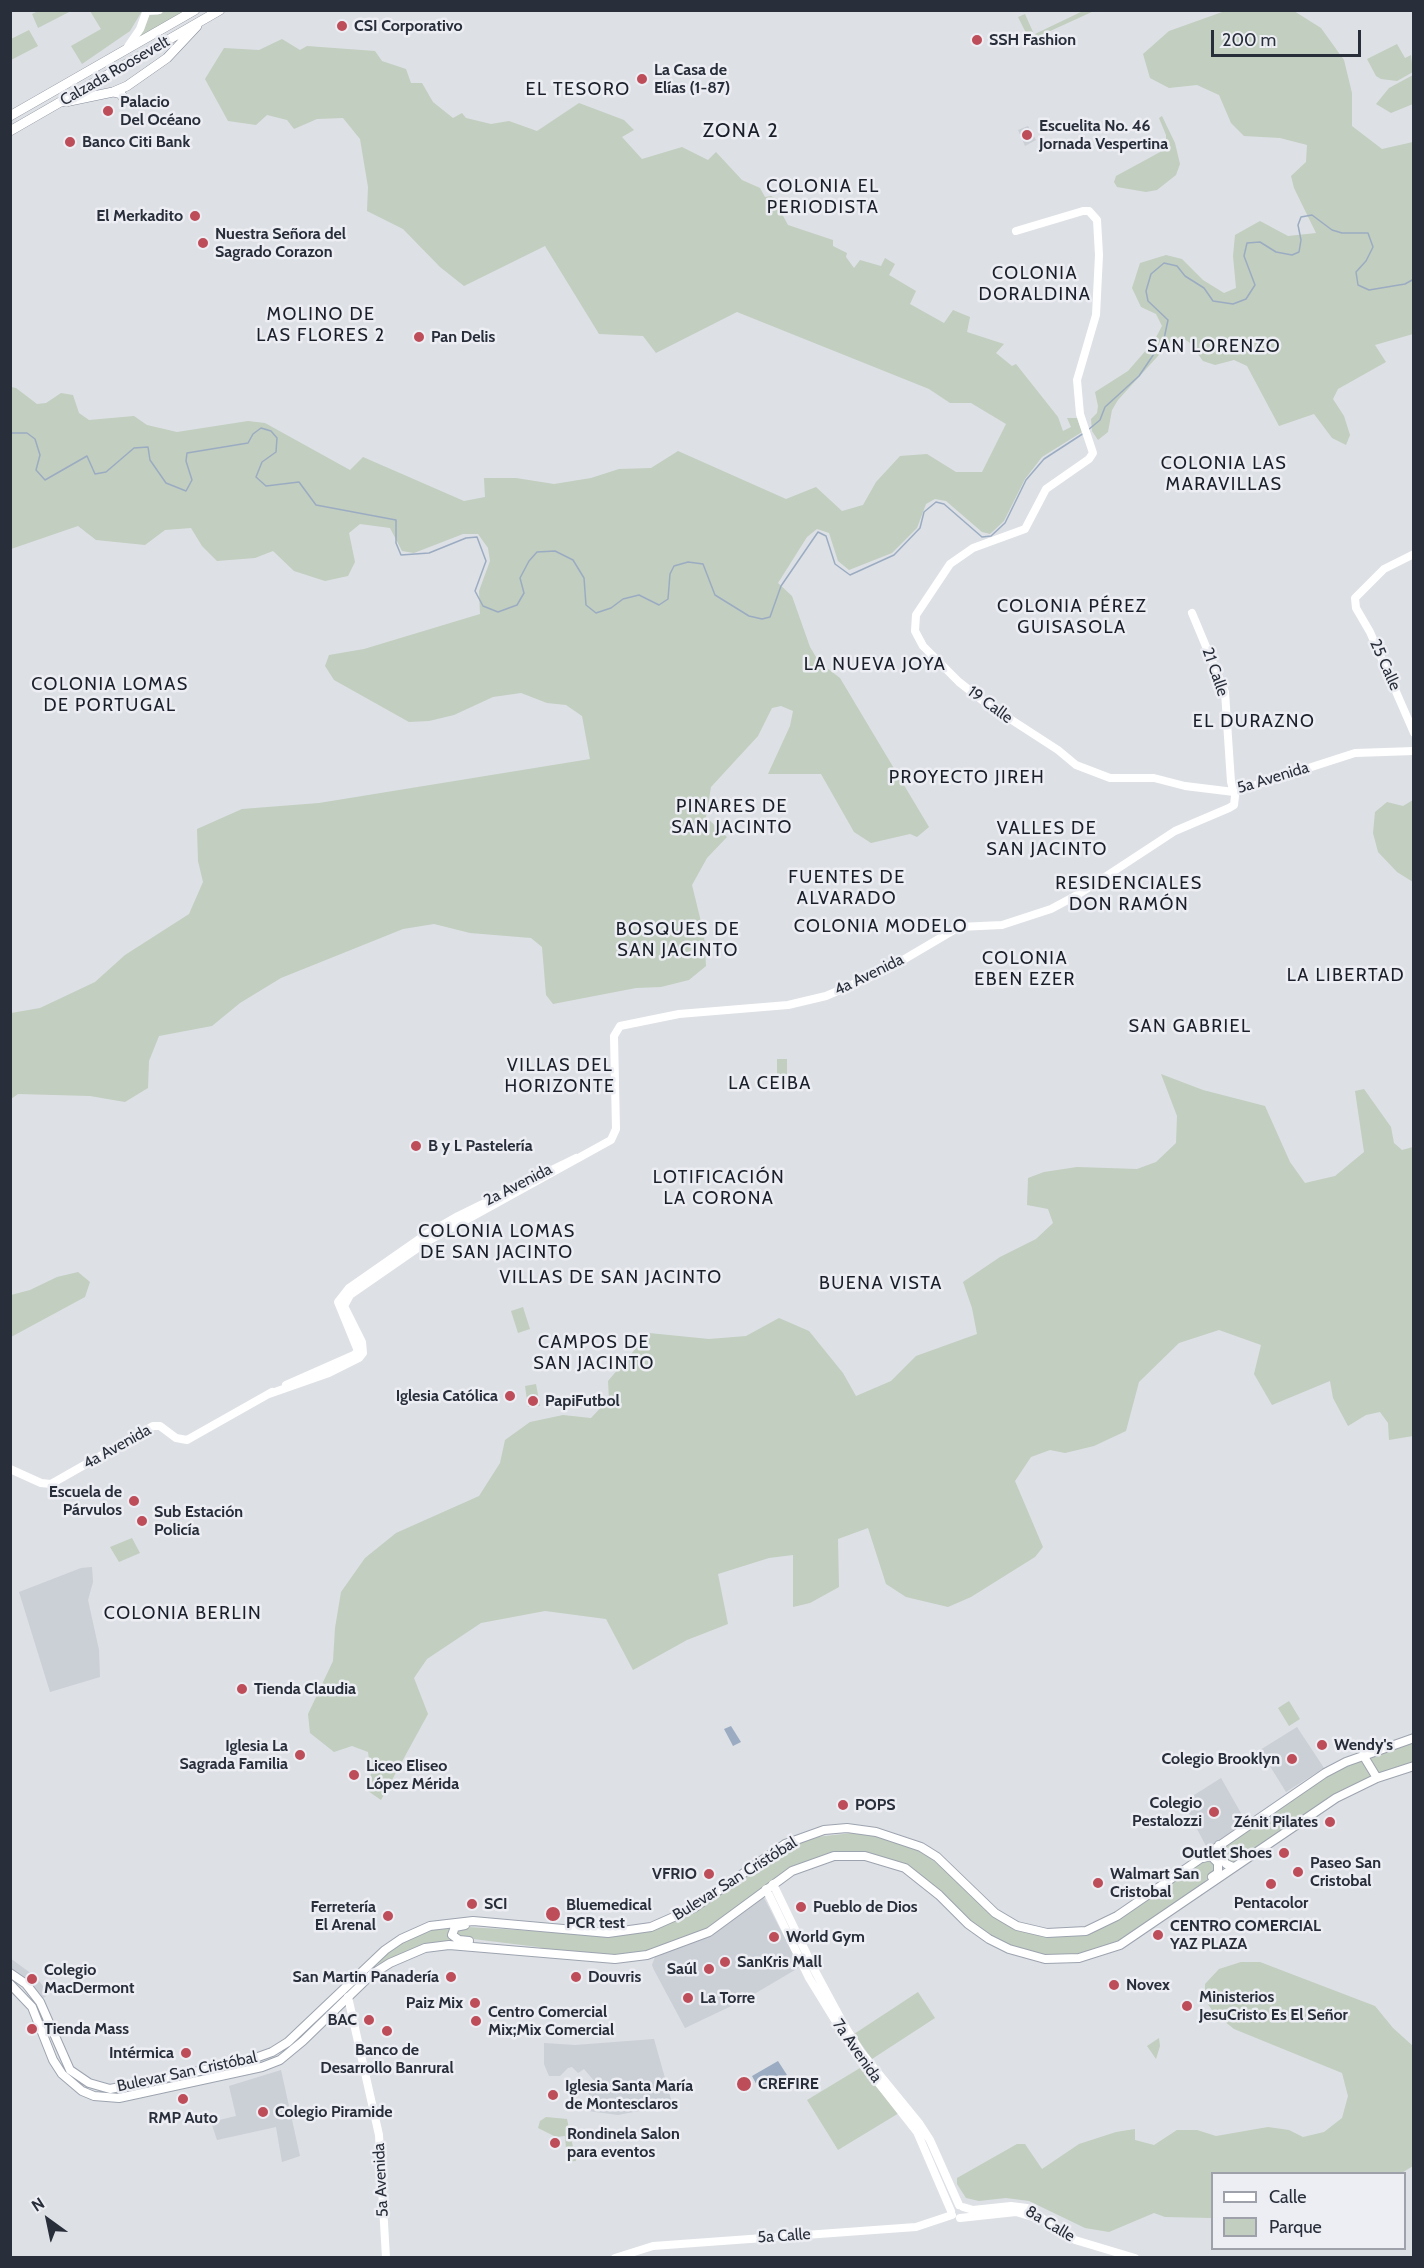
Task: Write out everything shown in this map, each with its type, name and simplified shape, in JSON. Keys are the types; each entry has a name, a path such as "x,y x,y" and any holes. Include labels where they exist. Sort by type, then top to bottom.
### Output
{"highway":[{"name":"Calzada Roosevelt","path":"10,116 195,10"},
{"name":"Calzada Roosevelt","path":"10,131 220,10"},
{"path":"57,104 113,92 127,86 176,51 201,21"},
{"path":"113,92 121,94 125,101"}],"main road":[{"name":"Bulevar San Cristóbal","path":"10,1973 26,1984 40,2002 70,2070 89,2083 110,2089 244,2062 272,2052 298,2033 373,1961 401,1939 439,1924 473,1921 549,1929 623,1932 669,1921 694,1908 785,1844 803,1836 831,1829 847,1828 876,1832 914,1844 937,1857 975,1895 1004,1919 1017,1926 1047,1934 1086,1931 1118,1916 1325,1773 1363,1755 1413,1738"},
{"path":"1363,1755 1377,1778"},
{"name":"Bulevar San Cristóbal","path":"10,1984 33,2007 53,2060 62,2074 82,2091 106,2098 130,2097 192,2084 262,2067 280,2060 348,1997 390,1963 433,1946 449,1945 615,1959 665,1950 709,1932 792,1871 819,1859 849,1855 878,1858 905,1868 921,1878 968,1924 989,1939 1026,1955 1053,1960 1080,1958 1113,1948 1336,1798 1377,1778 1413,1766"},
{"path":"1219,1845 1219,1854 1226,1864 1233,1867"},
{"path":"1187,1898 1218,1873 1218,1863 1211,1856 1197,1860"},
{"path":"549,1929 466,1925 455,1927 452,1932 459,1940 538,1949 560,1955"},
{"path":"348,1997 348,1991 366,1973 373,1961"}],"street":[{"path":"124,52 140,29 147,11 159,10"},
{"name":"19 Calle","path":"1016,231 1083,211 1095,216 1099,255 1098,293 1094,324 1077,380 1081,418 1093,449 1092,457 1046,489 1025,529 963,554 950,564 916,615 914,624 917,637 932,657 987,704 1058,750 1076,765 1097,774"},
{"name":"25 Calle","path":"1413,554 1384,569 1355,598 1356,608 1370,632 1413,733"},
{"name":"21 Calle","path":"1192,613 1225,692 1234,805"},
{"name":"5a Avenida","path":"1097,774 1110,778 1154,778 1185,786 1234,792 1355,753 1413,751"},
{"name":"4a Avenida","path":"611,1140 616,1129 615,1031 620,1026 679,1014 788,1005 826,996 886,970 960,927 1002,925 1051,909 1079,894 1175,831 1234,805"},
{"name":"2a Avenida","path":"356,1357 363,1353 362,1342 341,1303 350,1295 428,1241 611,1140"},
{"name":"4a Avenida","path":"10,1469 46,1484 60,1481 102,1454 153,1426 160,1425 176,1438 187,1440 268,1395 329,1373 356,1357"},
{"name":"7a Avenida","path":"770,1886 809,1978 855,2053 917,2132 955,2215"},
{"name":"7a Avenida","path":"793,1937 861,2052 930,2140 961,2206"},
{"name":"5a Avenida","path":"348,1997 379,2135 386,2258"},
{"path":"955,2206 961,2206 964,2213 955,2215 955,2206"},
{"name":"8a Calle","path":"961,2206 973,2210 1016,2206 1027,2208 1074,2242 1117,2258"},
{"name":"8a Calle","path":"955,2215 1016,2212 1039,2218"},
{"name":"5a Calle","path":"615,2258 654,2246 691,2242 916,2228 955,2215"},
{"name":"8a Calle","path":"1074,2242 1136,2258"}],"shaded area":[{"name":"Escuelita No. 46 Jornada Vespertina","path":"1028,126 1036,140 1025,146 1018,130"},
{"path":"92,1567 93,1582 88,1600 99,1650 100,1677 50,1692 19,1592 81,1568"},
{"name":"Colegio Brooklyn","path":"1297,1727 1324,1768 1286,1792 1260,1750"},
{"name":"Colegio Pestalozzi","path":"1221,1778 1246,1822 1207,1848 1183,1802"},
{"name":"SanKris Mall","path":"763,1896 800,1967 744,2000 685,2028 654,1970 652,1965 655,1957 698,1940"},
{"name":"Colegio MacDermont","path":"10,1958 36,1977 49,1994 42,1999 30,1982 11,1969"},
{"path":"654,2039 672,2103 644,2110 618,2115 588,2111 596,2102 587,2092 596,2083 584,2069 578,2073 572,2067 560,2076 549,2076 544,2064 544,2043 575,2045"},
{"name":"Colegio Piramide","path":"281,2070 300,2156 282,2162 276,2127 217,2140 211,2122 236,2116 229,2086"}],"green space":[{"path":"1085,10 1094,11 1037,37 1035,34"},
{"path":"38,11 71,11 38,28 32,14"},
{"path":"90,11 142,11 130,31 82,64 71,46 101,29"},
{"path":"163,11 187,11 136,39 144,30 149,15 158,15"},
{"path":"1225,11 1294,11 1321,28 1344,60 1352,93 1352,126 1382,149 1413,142 1413,334 1375,345 1386,362 1338,389 1333,399 1344,416 1350,435 1346,445 1332,438 1314,414 1279,426 1247,366 1234,360 1215,365 1203,361 1189,342 1180,337 1167,346 1118,400 1112,410 1108,432 1098,440 1092,431 1091,419 1097,413 1098,406 1095,392 1128,371 1154,341 1162,326 1156,314 1141,307 1132,288 1140,263 1166,255 1182,259 1203,280 1224,293 1236,288 1233,256 1235,235 1260,221 1288,236 1316,233 1294,188 1291,176 1306,162 1307,145 1280,138 1244,136 1231,123 1219,95 1197,85 1169,88 1150,78 1143,54 1169,31"},
{"path":"1025,14 1033,32 1027,35 1018,17"},
{"path":"29,30 38,46 11,60 11,39"},
{"path":"282,39 300,50 307,46 375,51 382,61 406,69 411,83 422,83 433,102 453,118 462,113 466,118 491,124 509,121 537,131 579,103 624,120 634,130 622,137 642,159 682,147 708,160 716,152 742,180 760,188 765,197 771,196 780,201 782,214 788,225 833,240 833,246 847,253 846,257 854,268 860,260 881,266 885,258 895,264 889,275 916,291 910,304 944,323 953,310 970,317 967,332 1004,344 996,353 1012,366 1016,364 1058,417 1063,431 1071,427 1067,418 1077,418 1082,432 1042,457 1025,479 1004,521 990,534 982,532 946,501 935,499 926,504 917,528 892,553 849,570 838,561 829,533 817,529 807,537 778,583 792,596 810,647 819,662 840,678 929,827 917,837 910,834 871,843 854,832 821,774 768,774 790,726 793,711 781,706 772,708 758,736 711,787 706,817 727,837 707,858 692,885 704,934 706,966 689,980 661,987 636,988 553,1004 546,995 542,947 531,938 470,933 434,924 403,929 281,978 240,1003 212,1026 159,1036 149,1061 148,1088 125,1102 90,1096 18,1094 11,1099 11,1013 40,1008 95,982 125,955 189,914 203,882 198,861 197,829 242,809 319,803 590,759 582,716 566,705 547,703 521,693 493,697 454,715 429,721 409,722 334,680 325,666 329,655 364,649 480,614 479,591 490,561 488,548 478,534 463,534 414,553 402,551 390,528 360,524 349,533 355,562 348,576 325,581 294,571 273,551 255,558 217,561 202,546 191,528 165,530 145,545 96,540 78,526 11,549 11,387 16,388 37,404 46,403 61,393 73,395 79,413 89,420 134,416 147,425 177,432 248,421 265,423 350,470 363,457 464,501 485,497 484,478 516,478 554,484 591,478 619,469 651,468 678,451 786,499 816,487 842,511 863,505 876,482 900,456 927,454 956,472 982,472 1006,424 971,403 950,403 929,389 737,312 656,353 643,336 599,334 545,246 464,286 440,267 403,229 367,211 368,187 360,139 343,118 317,119 294,129 287,120 267,115 256,125 228,121 205,79 224,48 259,50"},
{"path":"1397,44 1405,58 1411,55 1413,72 1397,81 1381,79 1376,76 1367,59"},
{"path":"1413,75 1413,104 1391,113 1376,104 1389,88"},
{"path":"1162,116 1175,143 1180,164 1176,175 1157,190 1146,192 1117,187 1114,182 1116,176 1162,151 1166,144 1166,135 1159,118"},
{"path":"1413,800 1413,882 1397,872 1378,852 1373,833 1375,812 1387,802 1403,806"},
{"path":"777,1059 787,1059 787,1076 777,1076"},
{"path":"1161,1074 1203,1090 1265,1106 1290,1162 1305,1183 1335,1176 1364,1152 1355,1091 1364,1089 1391,1127 1394,1143 1402,1150 1413,1147 1413,1436 1389,1440 1388,1423 1380,1412 1366,1415 1348,1426 1333,1398 1330,1381 1272,1405 1254,1374 1261,1345 1219,1330 1179,1343 1139,1382 1126,1431 1094,1446 1065,1453 1050,1450 1031,1457 1015,1481 1043,1547 1035,1557 971,1597 948,1607 906,1597 886,1584 868,1528 838,1539 839,1587 810,1603 793,1607 793,1555 769,1558 718,1574 728,1624 687,1640 633,1670 606,1619 545,1611 481,1623 427,1659 414,1678 428,1714 381,1800 368,1791 371,1773 368,1752 352,1746 334,1752 310,1733 308,1714 333,1661 335,1628 341,1592 365,1558 396,1533 479,1496 500,1463 505,1440 530,1422 563,1415 591,1418 609,1399 608,1381 649,1333 709,1339 746,1336 779,1318 809,1331 843,1373 856,1396 891,1381 916,1356 977,1334 972,1308 963,1282 1000,1257 1036,1239 1053,1223 1048,1209 1027,1205 1028,1178 1044,1172 1077,1167 1137,1169 1156,1162 1176,1143 1177,1116"},
{"path":"78,1272 90,1282 85,1297 11,1337 11,1295 30,1290 57,1277"},
{"path":"523,1307 530,1329 518,1333 511,1311"},
{"name":"PapiFutbol","path":"536,1384 540,1406 528,1407 525,1386"},
{"path":"132,1538 140,1553 119,1562 110,1547"},
{"path":"1289,1701 1300,1719 1289,1726 1278,1708"},
{"path":"1413,1740 1413,1764 1377,1776 1365,1756"},
{"path":"1362,1757 1374,1778 1331,1798 1301,1816 1232,1864 1221,1853 1221,1846 1316,1780"},
{"path":"861,1832 877,1834 920,1850 1022,1930 1086,1933 1150,1897 1205,1861 1209,1859 1215,1865 1214,1873 1188,1896 1119,1943 1081,1956 1044,1957 1012,1948 973,1926 927,1881 882,1858 821,1856 707,1930 646,1953 617,1956 561,1953 538,1947 457,1937 457,1929 467,1927 603,1935 665,1925 790,1846 807,1838"},
{"path":"455,1924 449,1932 455,1943 441,1943 372,1971 387,1953 420,1932"},
{"path":"1241,1962 1260,1962 1375,2006 1393,2028 1413,2046 1413,2166 1403,2172 1211,2172 1211,2218 1165,2217 1154,2213 1109,2232 1085,2228 1029,2201 1006,2198 979,2201 966,2198 957,2184 957,2178 1017,2144 1025,2144 1042,2169 1079,2144 1116,2132 1135,2129 1135,2140 1154,2145 1177,2130 1197,2130 1216,2136 1268,2127 1289,2130 1303,2137 1324,2132 1342,2118 1348,2096 1342,2073 1234,2029 1214,2013 1205,2000 1205,1984 1219,1969"},
{"path":"918,1992 935,2018 872,2059 854,2034"},
{"path":"1159,2038 1160,2046 1156,2059 1147,2046"},
{"path":"860,2068 899,2113 838,2150 807,2100"},
{"path":"546,2117 567,2119 576,2161 567,2162 565,2136 556,2137 538,2128 540,2121"}],"water":[{"path":"731,1726 741,1742 733,1746 724,1729"},
{"path":"778,2061 787,2075 760,2091 752,2076"}],"waterway":[{"path":"1088,430 1100,420 1105,407 1139,376 1164,339 1168,320 1148,301 1146,291 1151,274 1164,263 1177,266 1185,276 1204,288 1213,301 1233,304 1246,299 1255,285 1244,256 1247,243 1260,242 1276,252 1292,255 1299,252 1301,240 1298,225 1301,217 1312,215 1332,230 1342,233 1368,233 1373,247 1366,261 1356,272 1358,285 1369,290 1405,284 1414,279"},
{"path":"10,433 27,433 35,439 40,455 36,470 45,480 87,456 95,474 106,472 134,448 148,447 150,460 166,483 186,491 192,480 186,461 187,453 248,443 253,434 261,428 271,431 277,438 276,452 262,462 256,477 266,486 299,482 316,505 396,520 396,543 401,555 429,553 466,538 477,537 486,561 475,591 483,606 498,612 517,605 524,593 520,578 537,552 555,551 573,560 584,578 586,605 596,613 611,608 623,599 639,595 659,605 668,599 670,574 674,566 688,562 703,564 715,595 749,616 762,619 770,617 781,586 818,532 826,536 835,564 850,575 894,555 920,528 924,512 936,502 944,504 982,537 991,536 1005,523 1026,480 1044,459 1084,433"}],"place":[{"name":"CSI Corporativo","path":"342,26"},
{"name":"SSH Fashion","path":"977,40"},
{"name":"La Casa de Elías (1-87)","path":"642,79"},
{"name":"Palacio Del Océano","path":"108,111"},
{"name":"Escuelita No. 46 Jornada Vespertina","path":"1027,135"},
{"name":"Banco Citi Bank","path":"70,142"},
{"name":"El Merkadito","path":"195,216"},
{"name":"Nuestra Señora del Sagrado Corazon","path":"203,243"},
{"name":"Pan Delis","path":"419,337"},
{"name":"B y L Pastelería","path":"416,1146"},
{"name":"Iglesia Católica","path":"510,1396"},
{"name":"PapiFutbol","path":"533,1401"},
{"name":"Escuela de Párvulos","path":"134,1501"},
{"name":"Sub Estación Policía","path":"142,1521"},
{"name":"Tienda Claudia","path":"242,1689"},
{"name":"Wendy's","path":"1322,1745"},
{"name":"Iglesia La Sagrada Familia","path":"300,1755"},
{"name":"Colegio Brooklyn","path":"1292,1759"},
{"name":"Liceo Eliseo López Mérida","path":"354,1775"},
{"name":"POPS","path":"843,1805"},
{"name":"Colegio Pestalozzi","path":"1214,1812"},
{"name":"Zénit Pilates","path":"1330,1822"},
{"name":"Outlet Shoes","path":"1284,1853"},
{"name":"Paseo San Cristobal","path":"1298,1872"},
{"name":"VFRIO","path":"709,1874"},
{"name":"Walmart San Cristobal","path":"1098,1883"},
{"name":"Pentacolor","path":"1271,1884"},
{"name":"SCI","path":"472,1904"},
{"name":"Pueblo de Dios","path":"801,1907"},
{"name":"Bluemedical PCR test","path":"553,1914"},
{"name":"Ferretería El Arenal","path":"388,1916"},
{"name":"CENTRO COMERCIAL YAZ PLAZA","path":"1158,1935"},
{"name":"World Gym","path":"774,1937"},
{"name":"SanKris Mall","path":"725,1962"},
{"name":"Saúl","path":"709,1969"},
{"name":"San Martin Panadería","path":"451,1977"},
{"name":"Douvris","path":"576,1977"},
{"name":"Colegio MacDermont","path":"32,1979"},
{"name":"Novex","path":"1114,1985"},
{"name":"La Torre","path":"688,1998"},
{"name":"Paiz Mix","path":"475,2003"},
{"name":"Ministerios JesuCristo Es El Señor","path":"1187,2006"},
{"name":"BAC","path":"369,2020"},
{"name":"Centro Comercial Mix;Mix Comercial","path":"476,2021"},
{"name":"Tienda Mass","path":"32,2029"},
{"name":"Banco de Desarrollo Banrural","path":"387,2031"},
{"name":"Intérmica","path":"186,2053"},
{"name":"CREFIRE","path":"744,2084"},
{"name":"Iglesia Santa María de Montesclaros","path":"553,2095"},
{"name":"RMP Auto","path":"183,2099"},
{"name":"Colegio Piramide","path":"263,2112"},
{"name":"Rondinela Salon para eventos","path":"555,2143"}],"district":[{"name":"EL TESORO","path":"578,90"},
{"name":"ZONA 2","path":"741,131"},
{"name":"COLONIA EL PERIODISTA","path":"823,198"},
{"name":"COLONIA DORALDINA","path":"1035,284"},
{"name":"MOLINO DE LAS FLORES 2","path":"321,325"},
{"name":"SAN LORENZO","path":"1214,347"},
{"name":"COLONIA LAS MARAVILLAS","path":"1224,474"},
{"name":"COLONIA PÉREZ GUISASOLA","path":"1072,617"},
{"name":"LA NUEVA JOYA","path":"875,665"},
{"name":"COLONIA LOMAS DE PORTUGAL","path":"110,695"},
{"name":"EL DURAZNO","path":"1254,722"},
{"name":"PROYECTO JIREH","path":"967,778"},
{"name":"PINARES DE SAN JACINTO","path":"732,817"},
{"name":"VALLES DE SAN JACINTO","path":"1047,839"},
{"name":"FUENTES DE ALVARADO","path":"847,888"},
{"name":"RESIDENCIALES DON RAMÓN","path":"1129,894"},
{"name":"COLONIA MODELO","path":"881,927"},
{"name":"BOSQUES DE SAN JACINTO","path":"678,940"},
{"name":"COLONIA EBEN EZER","path":"1025,969"},
{"name":"LA LIBERTAD","path":"1346,976"},
{"name":"SAN GABRIEL","path":"1190,1027"},
{"name":"VILLAS DEL HORIZONTE","path":"560,1076"},
{"name":"LA CEIBA","path":"770,1084"},
{"name":"LOTIFICACIÓN LA CORONA","path":"719,1188"},
{"name":"COLONIA LOMAS DE SAN JACINTO","path":"497,1242"},
{"name":"VILLAS DE SAN JACINTO","path":"611,1278"},
{"name":"BUENA VISTA","path":"881,1284"},
{"name":"CAMPOS DE SAN JACINTO","path":"594,1353"},
{"name":"COLONIA BERLIN","path":"183,1614"}]}
